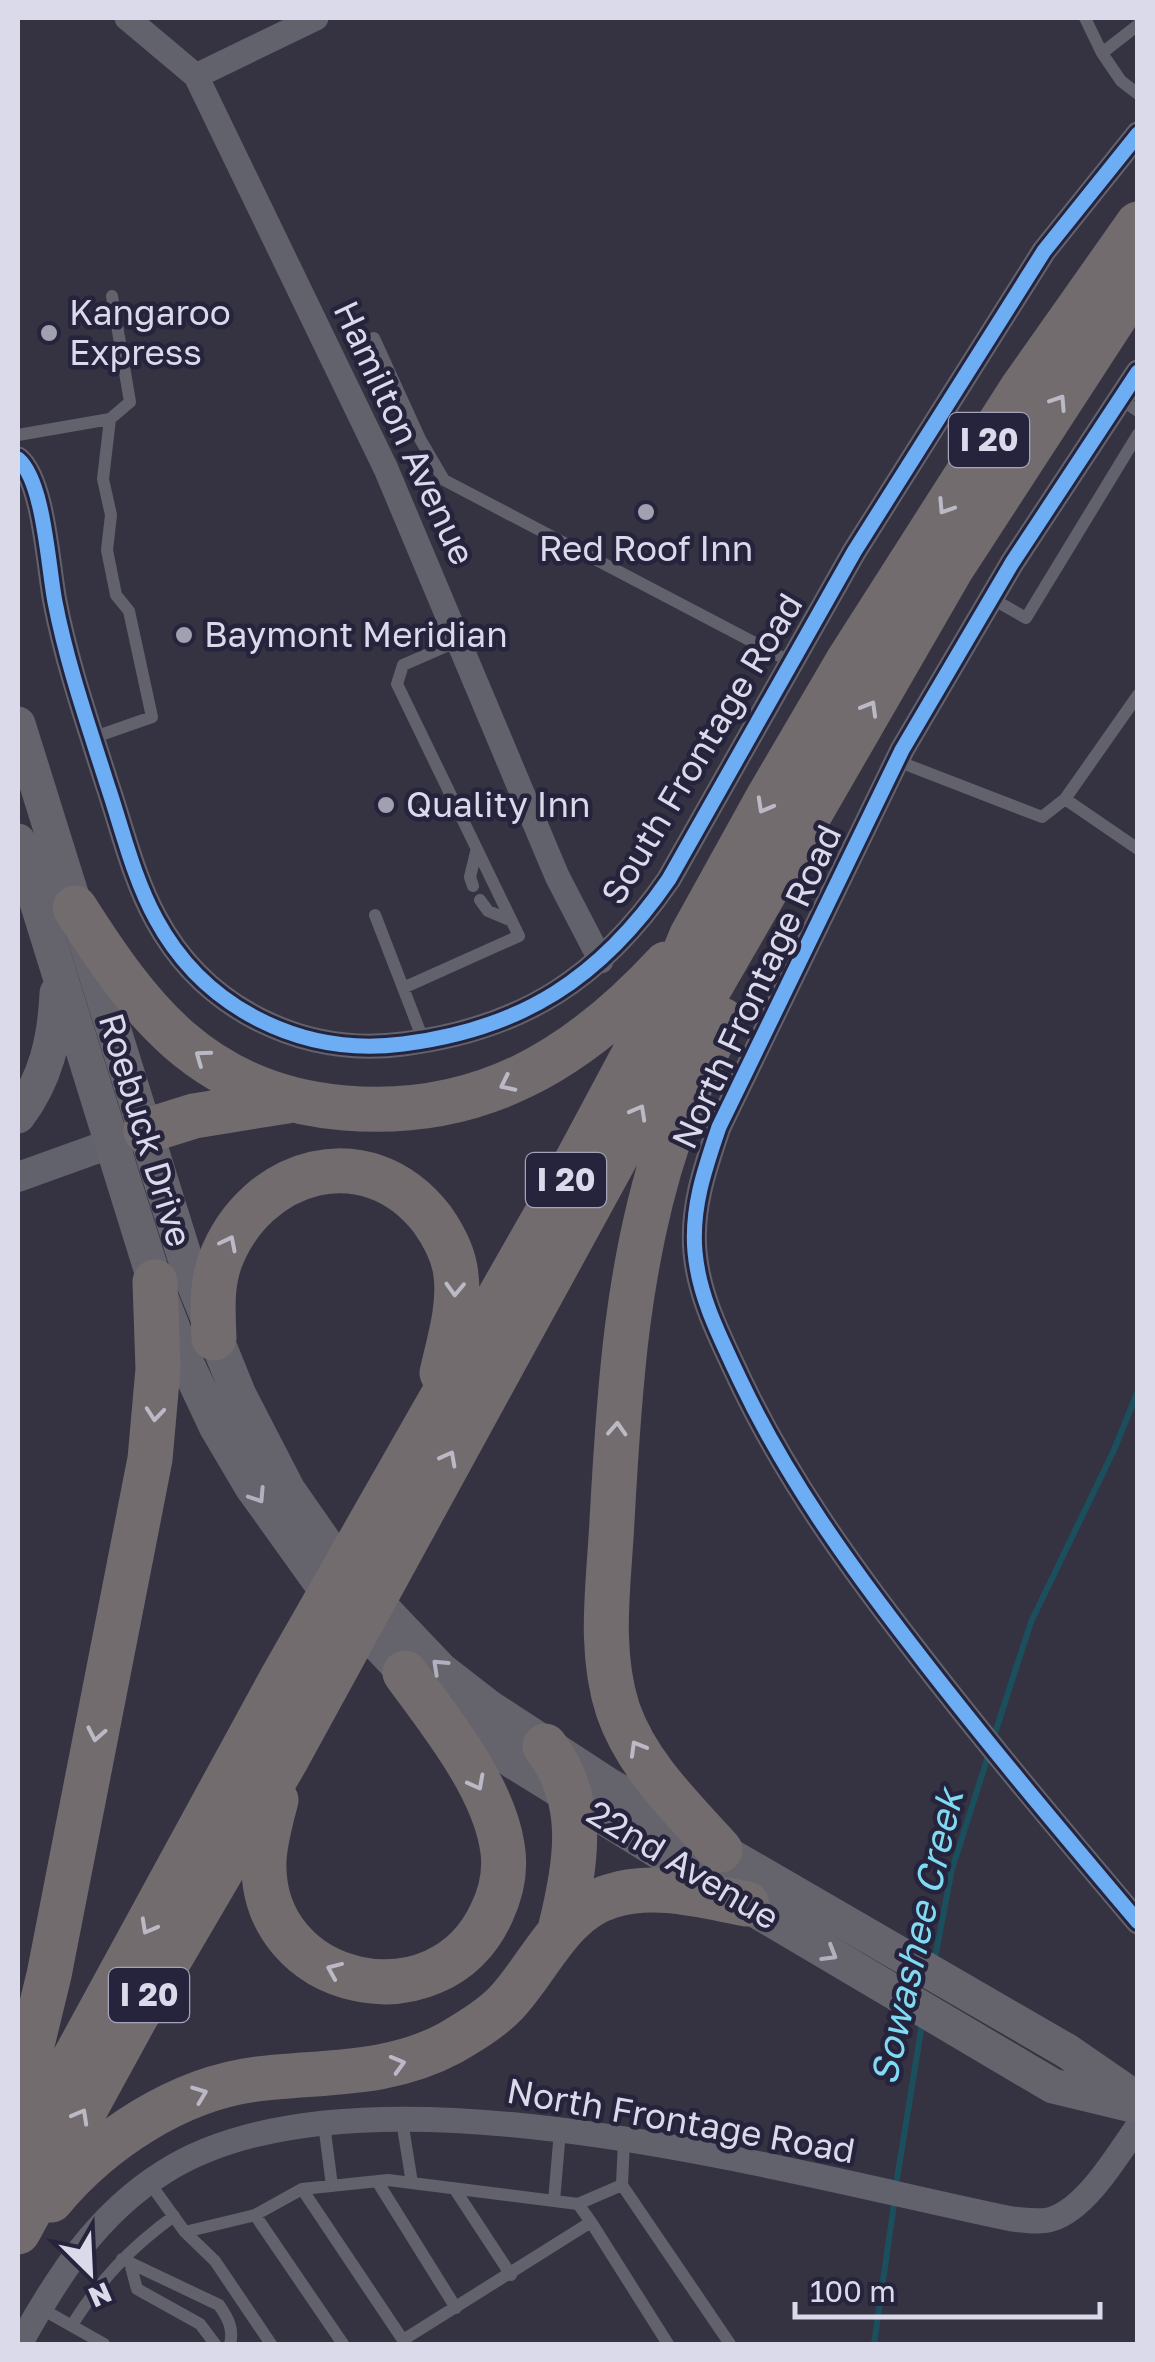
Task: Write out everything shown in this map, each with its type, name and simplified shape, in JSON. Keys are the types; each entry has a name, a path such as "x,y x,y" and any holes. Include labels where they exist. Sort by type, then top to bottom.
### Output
{"highway":[{"name":"I 20","path":"388,1530 431,1417 583,1150 672,983 691,937 858,645 1021,390 1138,224"},
{"name":"I 20","path":"18,2162 302,1686 388,1530 624,1140 951,568 1138,281"},
{"path":"18,2240 82,2168 123,2134 165,2109 212,2089 252,2080 357,2072 394,2066 428,2054 468,2033 504,2006 560,1930 594,1902 627,1892 660,1890 739,1874 672,1798 634,1746 610,1676 606,1633 621,1381 641,1238 670,1134 772,920 830,777"},
{"path":"76,908 104,954 178,1039 210,1064 250,1086 289,1101 326,1107 398,1110 461,1102 491,1092 587,1038 631,1001 691,937"},
{"path":"130,1137 194,1116 289,1101"},
{"path":"214,1338 214,1281 219,1262 238,1226 266,1195 286,1182 320,1171 343,1171 384,1180 414,1198 425,1210 448,1245 456,1274 454,1319 431,1417"},
{"path":"18,2102 49,1974 150,1459 158,1369 156,1282"},
{"path":"286,1760 264,1861 276,1915 287,1934 318,1964 362,1981 411,1980 454,1960 486,1926 498,1900 504,1873 502,1844 493,1814 457,1746 405,1673"},
{"name":"I 20","path":"18,2232 134,2020 286,1760 302,1686"},
{"path":"545,1746 566,1778 576,1832 575,1864 560,1930"}],"main road":[{"name":"Roebuck Drive","path":"18,724 76,908 130,1137 156,1282 186,1362 216,1426 297,1530"},
{"name":"Roebuck Drive","path":"19,851 58,972 190,1274 214,1338 269,1455 297,1530"},
{"path":"18,1116 36,1090 50,1054 58,972"},
{"name":"22nd Avenue","path":"297,1530 324,1586 405,1673 459,1720 570,1798 739,1874 1067,2051 1138,2103"},
{"name":"22nd Avenue","path":"297,1530 362,1586 441,1670 545,1746 1028,2072 1053,2086 1138,2103"}],"street":[{"name":"Hamilton Avenue","path":"126,18 196,76 386,469 557,876 600,961"},
{"path":"196,76 316,18"},
{"name":"South Frontage Road","path":"18,459 35,482 60,626 92,738 147,900 171,944 196,976 251,1018 321,1041 356,1045 424,1042 486,1028 533,1008 572,984 645,914 854,552 1044,252 1138,134"},
{"name":"North Frontage Road","path":"1138,372 1128,404 990,598 896,761 719,1127 703,1173 694,1218 700,1286 749,1400 795,1484 888,1614 1005,1766 1138,1922"},
{"path":"18,1177 130,1137"},
{"name":"North Frontage Road","path":"20,2344 78,2251 100,2224 149,2182 196,2154 242,2136 290,2126 468,2122 560,2131 1043,2221 1061,2215 1103,2175 1138,2126"}],"lane":[{"path":"1086,18 1102,54 1121,81 1138,94"},
{"path":"1102,54 1138,25"},
{"path":"18,435 110,419 130,402 112,296"},
{"path":"374,338 426,452 444,480 791,662"},
{"path":"92,738 152,717 128,611 116,595 107,550 110,515 103,479 110,419"},
{"path":"990,598 1026,618 1138,434"},
{"path":"403,988 518,936 397,684 403,665 458,641"},
{"path":"896,761 1042,818 1065,798 1138,696"},
{"path":"1065,798 1138,849"},
{"path":"476,852 470,878 476,893 488,911 512,921"},
{"path":"375,915 424,1042"},
{"path":"402,2121 412,2183"},
{"path":"324,2124 332,2186"},
{"path":"554,2201 560,2131"},
{"path":"624,2140 622,2185 730,2344"},
{"path":"378,2181 456,2308"},
{"path":"185,2232 254,2214 302,2188 378,2181 578,2204 622,2185"},
{"path":"149,2182 185,2232 215,2262 270,2344"},
{"path":"302,2188 399,2342 591,2222"},
{"path":"454,2188 511,2275"},
{"path":"578,2204 668,2344"},
{"path":"254,2214 343,2344"},
{"path":"72,2325 92,2294 126,2261 134,2245 174,2216"},
{"path":"126,2261 219,2305 229,2320 230,2344"},
{"path":"126,2261 137,2289 200,2324 215,2344"},
{"path":"229,2320 245,2306"},
{"path":"40,2308 104,2344"}],"waterway":[{"name":"Sowashee Creek","path":"994,1736 1031,1622 1114,1450 1138,1391"},
{"name":"Sowashee Creek","path":"934,1963 952,1869 989,1753"},
{"name":"Sowashee Creek","path":"896,2185 922,2024"},
{"name":"Sowashee Creek","path":"874,2344 895,2197"}],"cycle path":[{"path":"18,459 34,486 66,648 128,852 148,903 176,950 200,978 228,1001 293,1034 365,1046 446,1037 485,1026 522,1011 586,971 643,914 669,879 854,552 1044,251 1138,134"},
{"path":"1138,372 1012,563 902,750 719,1127 700,1188 694,1236 701,1286 718,1334 777,1451 819,1518 940,1681 1138,1922"}],"place":[{"name":"Kangaroo Express","path":"49,333"},
{"name":"Red Roof Inn","path":"646,512"},
{"name":"Baymont Meridian","path":"184,635"},
{"name":"Quality Inn","path":"386,805"}]}
